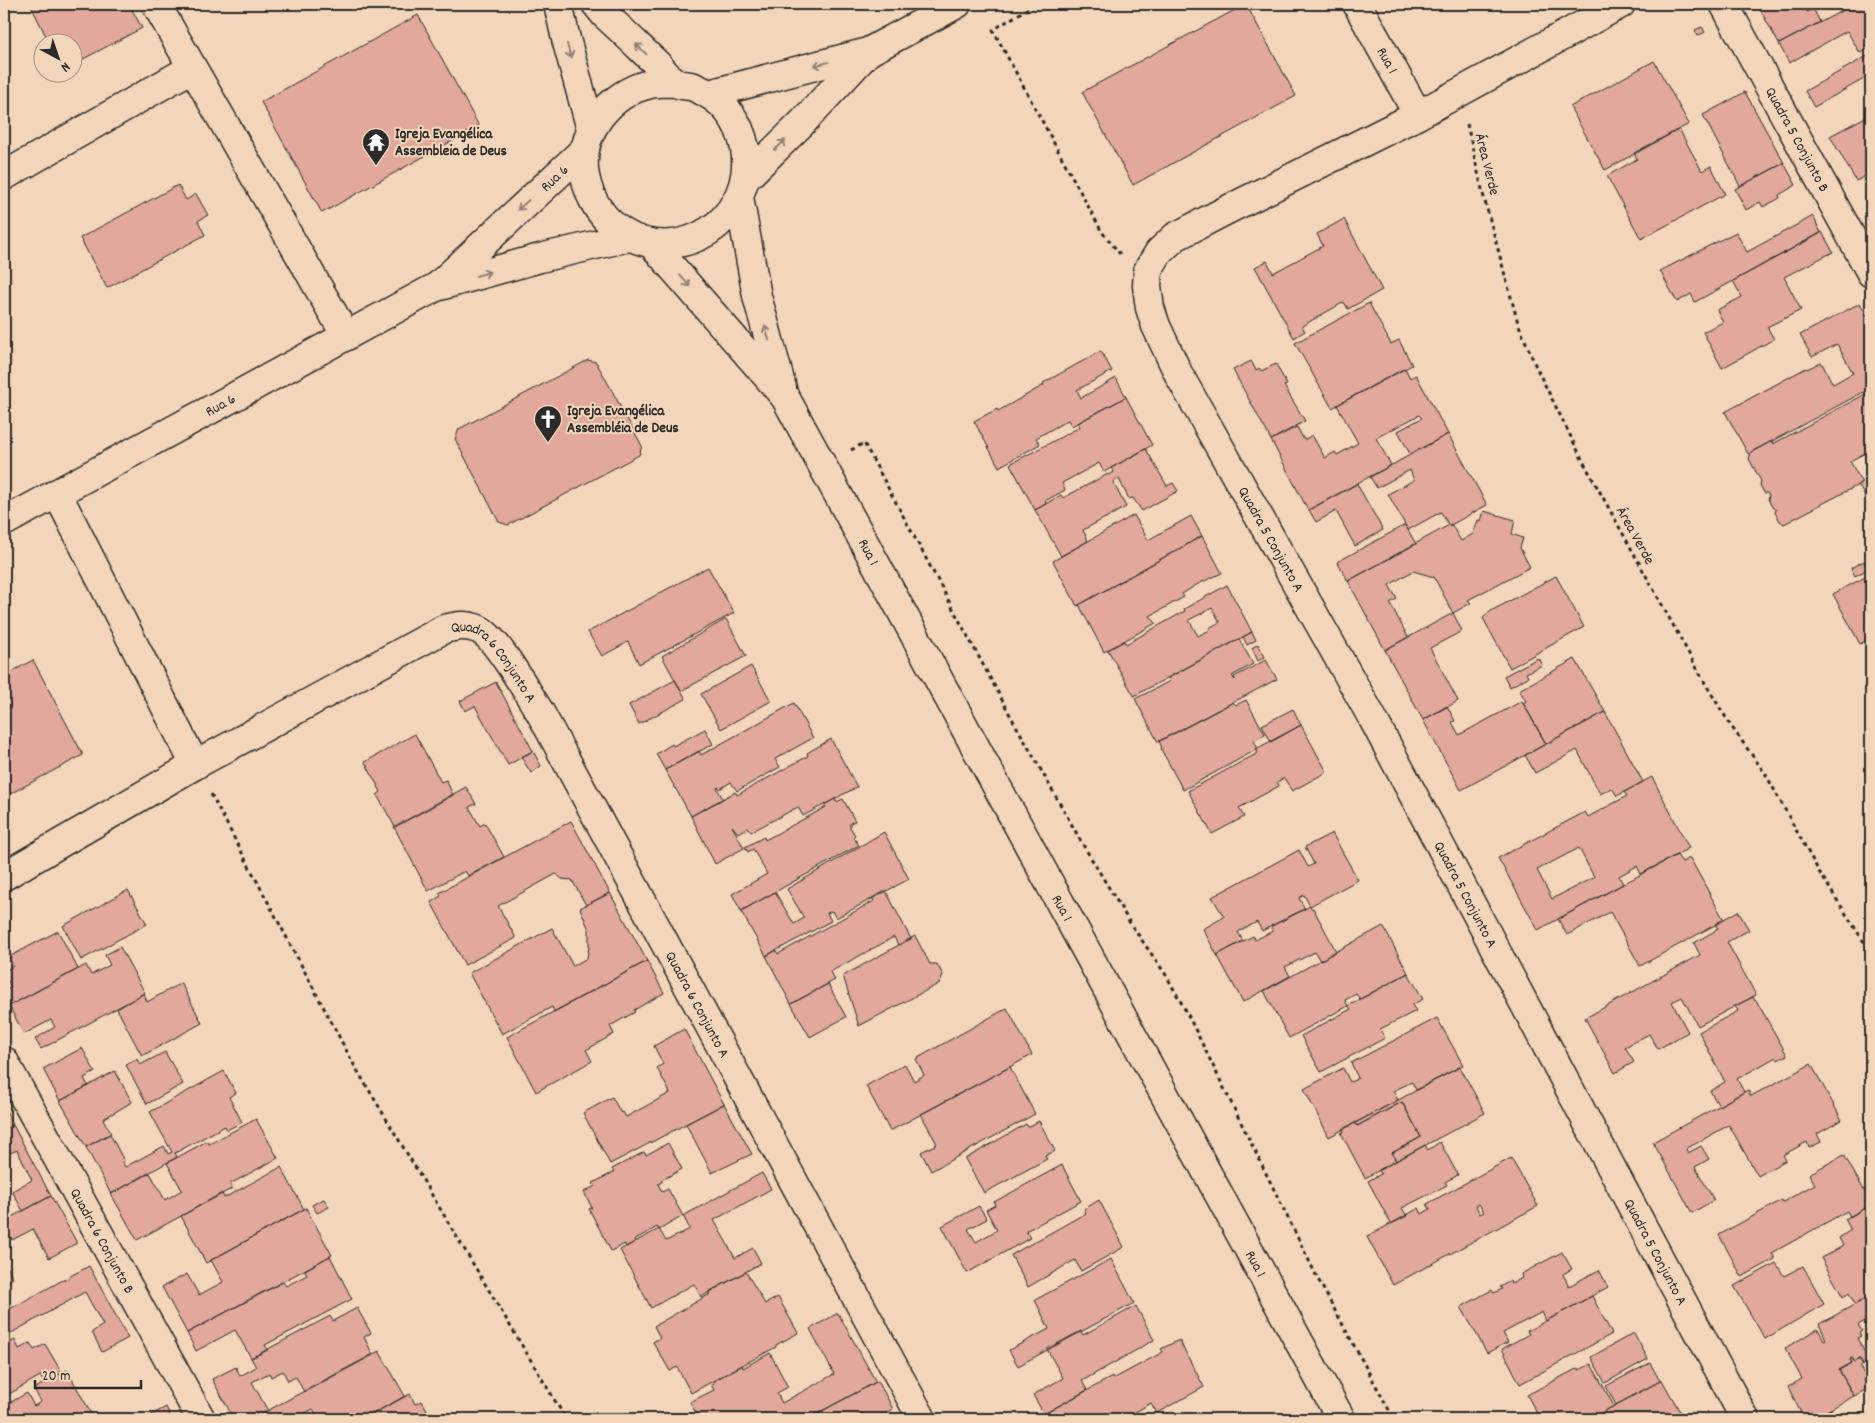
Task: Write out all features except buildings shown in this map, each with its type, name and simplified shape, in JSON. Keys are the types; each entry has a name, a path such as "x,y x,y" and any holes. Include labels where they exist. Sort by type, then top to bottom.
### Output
{"street":[{"path":"156,4 346,336"},
{"path":"558,4 588,139 584,176 592,200 608,222 641,241 785,397"},
{"path":"596,4 605,15 676,83"},
{"path":"709,94 868,52 957,4"},
{"name":"Rua 1","path":"1357,4 1418,115"},
{"path":"1147,286 1148,270 1159,252 1175,238 1225,211 1418,115 1621,4"},
{"name":"Quadra 5 Conjunto B","path":"1724,4 1871,273"},
{"path":"641,241 679,243 704,235 725,218 742,188 868,52"},
{"path":"4,176 192,68"},
{"path":"588,139 606,108 626,92 650,83 676,83 693,87 709,94 727,110 740,131 746,155 742,188 756,296 785,397"},
{"name":"Rua 6","path":"436,287 588,139"},
{"name":"Rua 6","path":"4,522 436,287 540,258 641,241"},
{"name":"Quadra 5 Conjunto A","path":"1147,286 1150,308 1156,326 1179,375 1373,719 1745,1419"},
{"name":"Rua 1","path":"785,397 1341,1419"},
{"path":"4,876 195,765 57,493"},
{"name":"Quadra 6 Conjunto A","path":"195,765 444,629 462,625 480,629 495,642 540,712 922,1419"},
{"name":"Quadra 6 Conjunto B","path":"4,1061 201,1419"}],"path":[{"path":"1035,4 993,30 1102,232 1147,286"},
{"name":"Área Verde","path":"1459,93 1483,194 1518,323 1536,367 1584,462 1705,682 1731,726 1765,773 1818,870 1871,953"},
{"path":"823,466 864,443 1009,713 1077,835 1130,923 1166,975 1188,1015 1319,1281 1394,1419"},
{"path":"195,765 354,1065 566,1419"}],"place":[{"name":"Igreja Evangélica Assembleia de Deus","path":"376,166"},
{"name":"Igreja Evangélica Assembléia de Deus","path":"548,443"}]}
